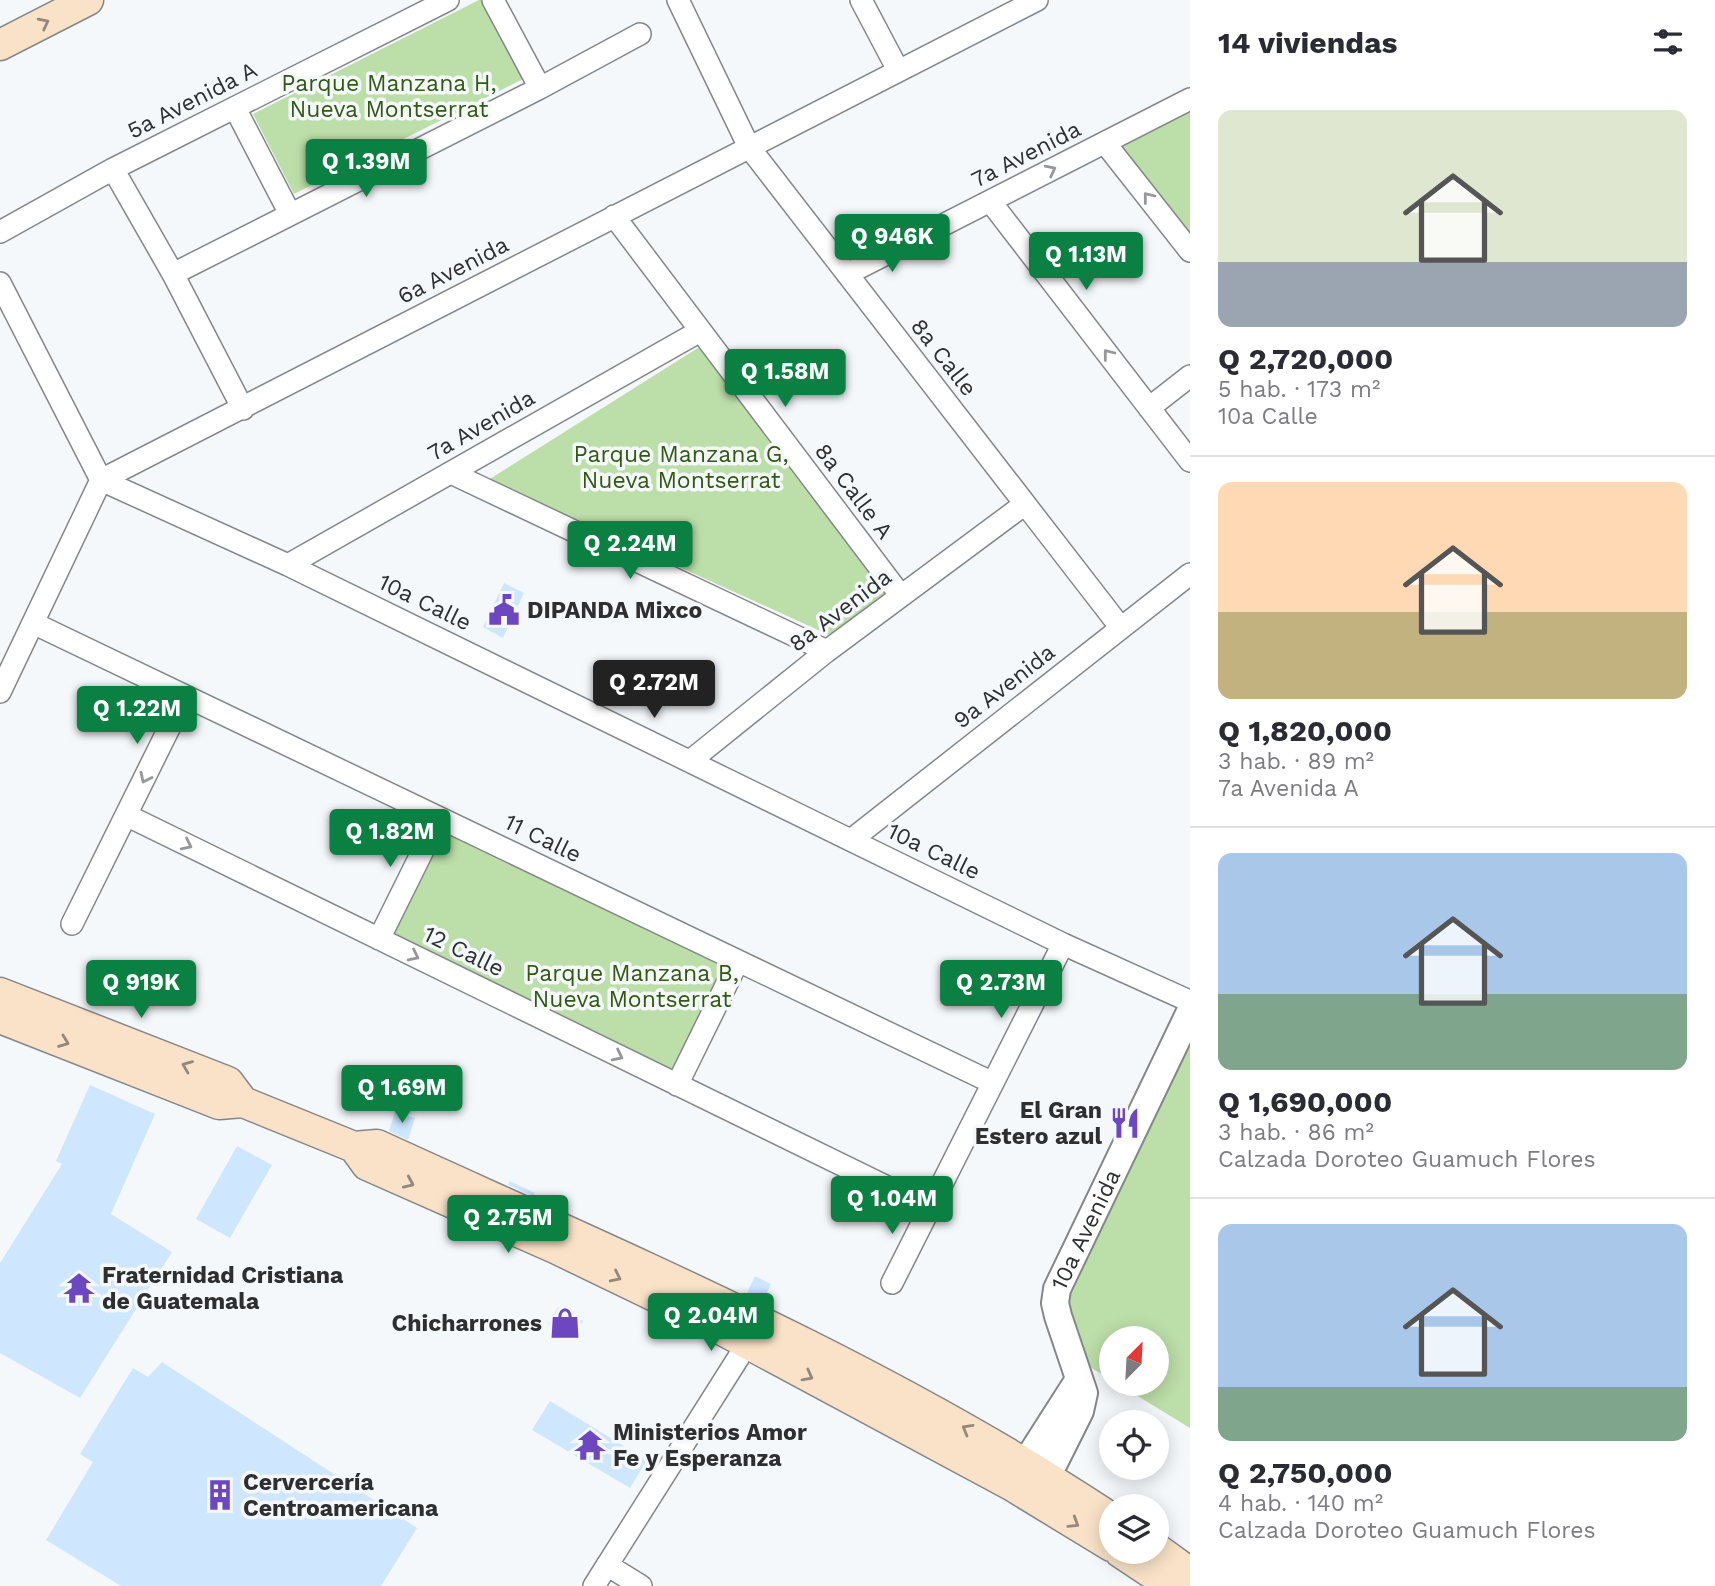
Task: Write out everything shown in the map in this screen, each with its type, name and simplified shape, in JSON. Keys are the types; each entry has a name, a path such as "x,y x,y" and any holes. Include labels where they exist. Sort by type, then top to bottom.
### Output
{"main road":[{"path":"0,45 88,0"},
{"path":"0,993 228,1083 243,1102"},
{"path":"0,1018 219,1104 243,1102 354,1147 376,1145 648,1268 753,1334 954,1421 1099,1536"},
{"path":"1030,1481 1099,1513"},
{"path":"1169,1558 1190,1573"},
{"path":"1138,1564 1171,1586"}],"street":[{"name":"5a Avenida A","path":"0,232 113,169 448,0"},
{"path":"493,0 540,88"},
{"name":"8a Calle","path":"678,0 749,146 1121,628"},
{"path":"861,0 898,70"},
{"name":"6a Avenida","path":"102,480 1037,0"},
{"path":"173,274 540,88 640,34"},
{"name":"7a Avenida","path":"847,274 1190,99"},
{"path":"235,108 290,214"},
{"path":"1105,143 1190,251"},
{"path":"113,169 173,274 243,408"},
{"path":"990,201 1190,461"},
{"name":"8a Calle A","path":"614,216 901,596"},
{"path":"0,283 102,480 0,692"},
{"name":"7a Avenida","path":"289,565 700,331"},
{"path":"1149,408 1190,376"},
{"path":"451,473 827,651"},
{"name":"10a Calle","path":"102,480 289,565 1189,1005"},
{"name":"8a Avenida","path":"690,761 827,651 1026,504"},
{"name":"9a Avenida","path":"851,840 1190,574"},
{"name":"11 Calle","path":"33,623 993,1083"},
{"path":"72,924 185,696"},
{"name":"12 Calle","path":"126,816 930,1208"},
{"path":"379,939 439,818"},
{"path":"892,1283 1063,944"},
{"path":"677,1084 738,961"},
{"name":"10a Avenida","path":"1030,1481 1080,1410 1084,1393 1058,1316 1055,1303 1057,1289 1189,1005"},
{"path":"594,1586 753,1334"},
{"path":"607,1565 641,1586"}],"green space":[{"name":"Parque Manzana H, Nueva Montserrat","path":"479,0 485,0 525,78 294,194 253,114"},
{"path":"1190,110 1190,239 1118,146"},
{"name":"Parque Manzana G, Nueva Montserrat","path":"701,346 895,591 829,635 488,480"},
{"name":"Parque Manzana B, Nueva Montserrat","path":"442,826 732,964 675,1078 388,936"},
{"path":"1190,1042 1190,1428 1169,1415 1169,1410 1161,1410 1138,1396 1169,1396 1169,1326 1099,1326 1099,1373 1085,1364 1068,1298"}],"building":[{"name":"DIPANDA Mixco","path":"504,583 524,593 503,638 483,627"},
{"path":"90,1085 155,1114 111,1214 172,1252 80,1398 0,1353 0,1263 62,1164 56,1161"},
{"path":"395,1112 415,1118 408,1140 389,1131"},
{"path":"237,1146 272,1165 230,1238 196,1219"},
{"path":"510,1181 535,1193 533,1196 508,1185"},
{"path":"755,1276 771,1284 762,1303 746,1295"},
{"name":"Chicharrones","path":"558,1307 583,1321 573,1338 548,1324"},
{"name":"Cervercería Centroamericana","path":"162,1362 417,1528 381,1586 121,1586 46,1540 93,1462 80,1454 133,1368 148,1377"},
{"name":"Ministerios Amor Fe y Esperanza","path":"550,1401 647,1460 630,1488 532,1430"}],"place":[{"name":"DIPANDA Mixco","path":"504,610"},
{"name":"El Gran Estero azul","path":"1125,1123"},
{"name":"Fraternidad Cristiana de Guatemala","path":"79,1288"},
{"name":"Chicharrones","path":"565,1323"},
{"name":"Ministerios Amor Fe y Esperanza","path":"590,1445"},
{"name":"Cervercería Centroamericana","path":"220,1495"}]}
